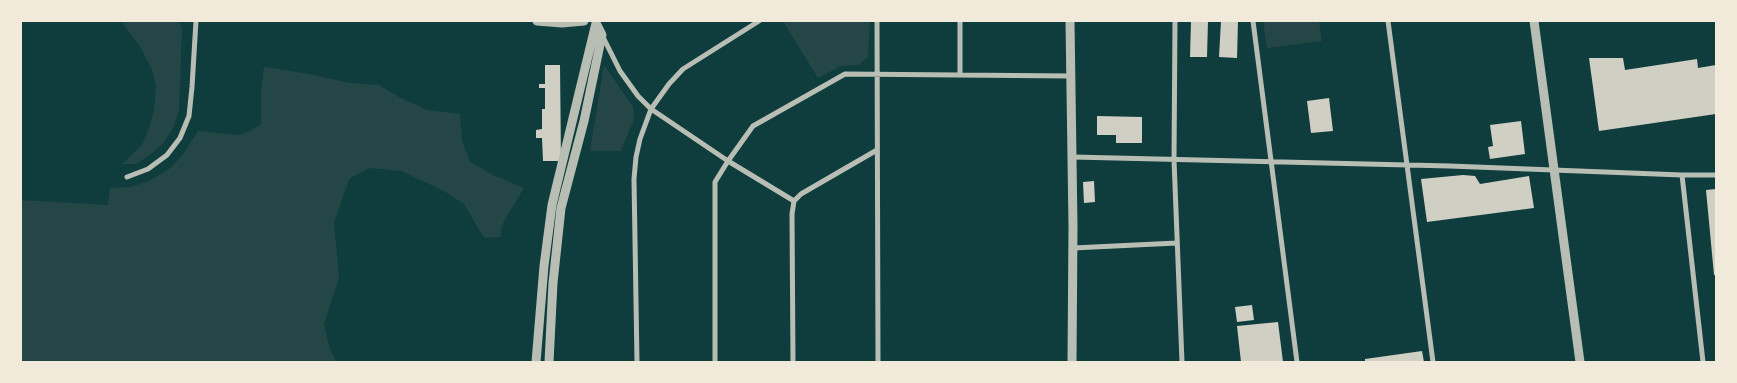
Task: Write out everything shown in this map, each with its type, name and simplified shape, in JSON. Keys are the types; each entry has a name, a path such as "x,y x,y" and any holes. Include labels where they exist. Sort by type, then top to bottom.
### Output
{"street":[{"path":"127,177 148,169 167,155 180,138 189,116 196,21"},
{"path":"537,21 562,23 591,22"},
{"path":"638,362 634,179 640,138 651,109 669,84 683,69 760,21"},
{"path":"877,21 878,362"},
{"path":"960,21 960,75"},
{"path":"1070,21 1073,157 1072,362"},
{"path":"1175,21 1174,160 1182,362"},
{"path":"1253,21 1297,362"},
{"path":"1388,21 1433,362"},
{"path":"1534,21 1580,362"},
{"path":"591,22 602,35 620,71 638,96 651,109 728,161 794,201"},
{"path":"536,362 544,266 552,205 591,22"},
{"path":"549,362 553,283 561,208 584,121 602,35"},
{"path":"715,362 715,182 754,126 845,74 1071,76"},
{"path":"793,362 792,214 794,201 801,194 877,150"},
{"path":"1073,157 1716,175"},
{"path":"1682,175 1703,362"},
{"path":"1073,248 1178,243"}],"shaded area":[{"path":"121,21 179,21 182,28 179,110 174,126 165,141 154,152 136,164 122,164 142,145 154,110 156,88 152,69 139,45"},
{"path":"783,21 870,21 868,57 859,65 841,66 818,78"},
{"path":"1263,21 1319,21 1322,41 1267,48"},
{"path":"604,65 633,107 634,119 621,151 590,151"},
{"path":"264,67 304,73 349,83 379,85 427,110 460,114 462,141 470,162 493,175 524,188 503,223 500,237 484,238 464,204 444,191 401,171 369,168 349,179 334,223 339,277 324,324 329,346 336,362 21,362 21,200 108,205 110,188 130,187 149,181 169,169 182,156 198,131 238,135 248,132 261,124 261,92"}],"building":[{"path":"1191,21 1208,21 1207,57 1190,57"},
{"path":"1221,21 1238,21 1237,58 1219,57"},
{"path":"1589,58 1623,58 1625,70 1697,59 1698,68 1716,65 1716,114 1599,131"},
{"path":"545,65 560,65 561,161 543,161 542,138 536,138 536,130 542,129 542,109 545,109 545,88 539,88 539,84 545,84"},
{"path":"1329,98 1333,131 1311,133 1307,101"},
{"path":"1097,116 1142,117 1142,143 1116,143 1116,135 1097,135"},
{"path":"1521,121 1525,154 1490,159 1488,147 1493,146 1490,125"},
{"path":"1463,175 1475,176 1480,184 1529,176 1534,208 1427,222 1421,179"},
{"path":"1094,181 1095,202 1084,203 1083,182"},
{"path":"1716,189 1716,275 1714,275 1706,190"},
{"path":"1252,305 1254,320 1237,322 1235,307"},
{"path":"1278,322 1283,362 1241,362 1237,326"},
{"path":"1422,351 1424,362 1365,362 1365,359"}]}
